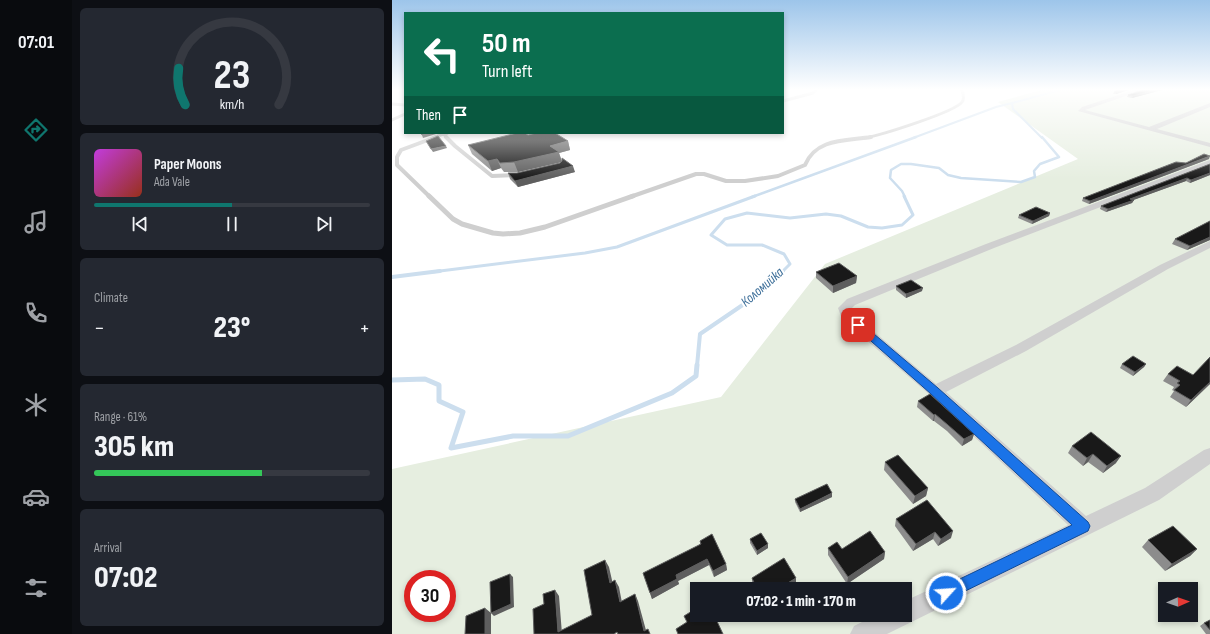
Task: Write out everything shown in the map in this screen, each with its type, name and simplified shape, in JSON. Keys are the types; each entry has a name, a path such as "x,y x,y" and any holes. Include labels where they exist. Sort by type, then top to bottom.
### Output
{"street":[{"path":"1114,120 1210,145"},
{"path":"1150,129 1174,120"},
{"path":"1083,526 934,391 847,316 844,308 851,302 920,273 1210,162"},
{"path":"934,391 1021,348 1164,267 1210,244"},
{"path":"912,610 1152,494 1210,455"},
{"path":"862,634 887,622"}],"lane":[{"path":"441,134 401,150 397,154 397,165 453,219 462,224 493,232 511,234 545,227 696,174 706,174 721,180 734,181 779,176 805,166 809,154 824,144 897,130 924,120"},
{"path":"445,134 455,146 492,176 499,177 524,173"}],"shaded area":[{"path":"1023,120 1210,120 1210,634 392,634 392,469 721,397 825,264 1078,159"}],"building":[{"path":"513,134 557,134 568,141 550,146 559,152 514,162 500,163 497,159 488,161 468,145"},
{"path":"438,136 446,146 431,149 426,141"},
{"path":"1204,154 1210,156 1090,201 1083,198 1176,162 1186,163"},
{"path":"562,158 573,166 515,181 508,173 517,173 560,163"},
{"path":"1210,164 1210,173 1191,180 1187,178 1130,199 1134,200 1108,209 1101,206"},
{"path":"1036,207 1050,213 1033,221 1019,215"},
{"path":"1210,221 1210,237 1190,246 1175,239"},
{"path":"839,263 857,276 833,286 816,272"},
{"path":"911,280 923,288 906,294 896,286"},
{"path":"1133,356 1146,364 1135,372 1122,364"},
{"path":"1210,357 1210,382 1191,400 1174,390 1180,385 1177,383 1180,381 1168,374 1177,366 1193,375"},
{"path":"930,394 974,434 964,439 918,401"},
{"path":"1091,432 1121,456 1107,466 1093,454 1087,458 1072,446"},
{"path":"898,455 928,488 915,496 885,462"},
{"path":"827,484 832,493 800,509 795,499"},
{"path":"927,500 953,531 941,539 935,532 916,544 896,519"},
{"path":"1173,526 1197,549 1172,564 1148,540"},
{"path":"870,531 885,552 848,577 828,548 837,542 842,549"},
{"path":"761,533 768,544 757,551 750,539"},
{"path":"712,534 726,564 713,571 707,559 676,575 677,579 650,593 643,573 701,544 700,541"},
{"path":"784,558 796,578 789,582 754,582 752,578"},
{"path":"605,560 610,583 615,580 620,602 635,594 644,631 648,629 650,634 618,634 617,632 614,634 534,634 533,609 544,604 543,594 555,590 558,632 592,615 584,570"},
{"path":"510,574 511,604 491,613 490,582"},
{"path":"485,608 485,634 465,634 466,616"},
{"path":"690,612 690,622 717,622 723,634 678,634 676,629 687,622 684,616"},
{"path":"1210,620 1210,630 1204,623"}],"waterway":[{"path":"913,138 962,120"},
{"name":"Коломийка","path":"1024,120 1042,138"},
{"path":"752,197 916,137"},
{"name":"Коломийка","path":"905,197 902,191 890,178 891,170 901,164 939,168 948,175 961,178 1021,182 1035,177 1034,171 1040,164 1059,157 1042,137"},
{"path":"432,272 585,253 617,247 755,196"},
{"name":"Коломийка","path":"783,271 790,264 784,254 762,245 727,245 711,235 725,219 747,213 790,218 826,214 841,216 868,227 882,228 902,225 913,215 904,196"},
{"path":"432,272 440,271"},
{"name":"Коломийка","path":"697,366 700,334 747,302 783,271"},
{"path":"392,277 432,272"},
{"name":"Коломийка","path":"392,380 425,379 439,385 439,401 463,412 451,448 513,436 568,436 672,393 696,376 697,365"}],"route":[{"path":"858,325 934,391 1083,526 946,593"}]}
